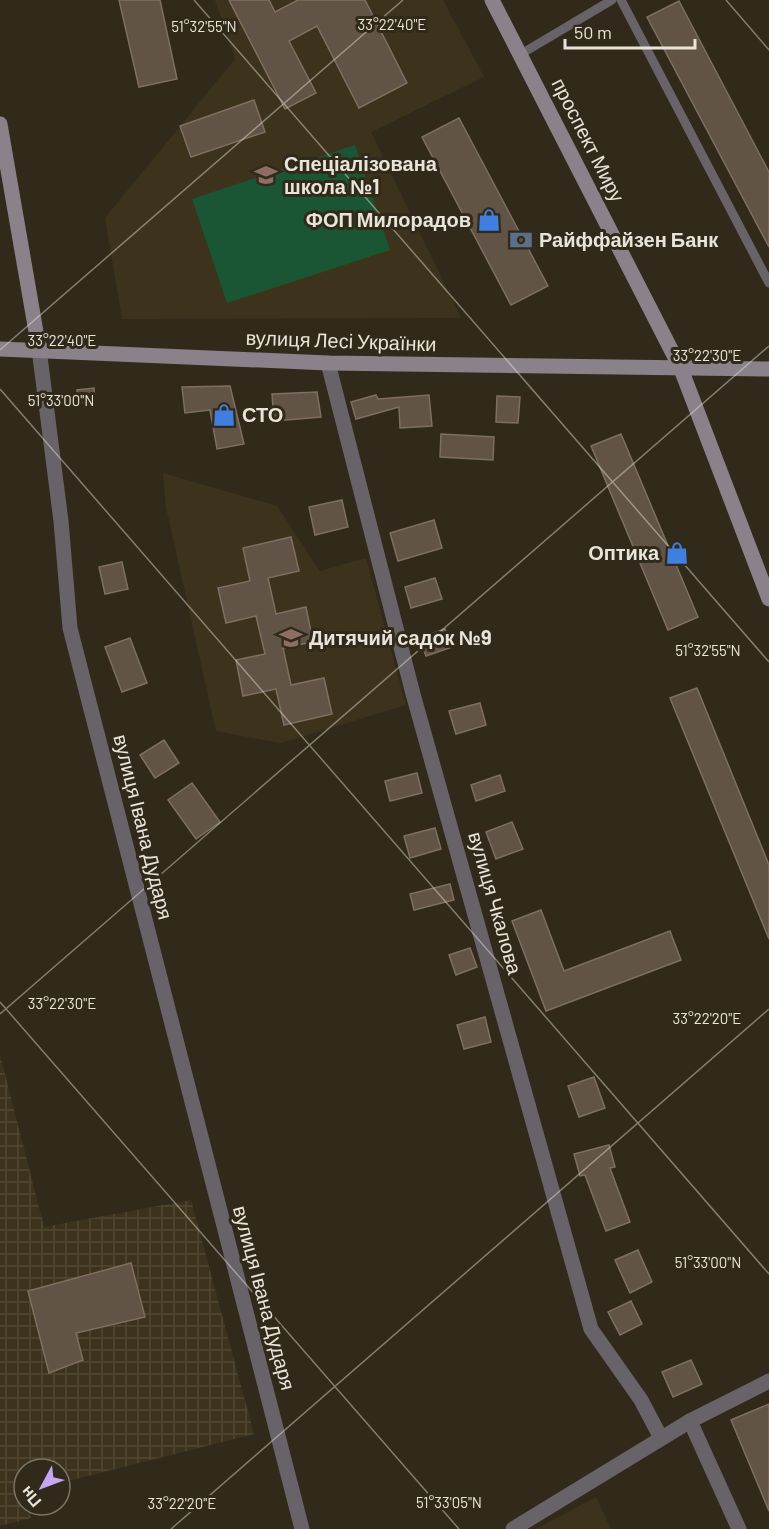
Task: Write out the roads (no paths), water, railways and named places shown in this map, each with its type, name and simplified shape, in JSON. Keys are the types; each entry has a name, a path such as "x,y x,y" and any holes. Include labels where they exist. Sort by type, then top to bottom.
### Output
{"street":[{"name":"проспект Миру","path":"492,0 681,369 769,599"},
{"name":"вулиця Івана Дударя","path":"0,124 39,349 61,521 70,628 302,1529"},
{"name":"вулиця Лесі Українки","path":"0,349 328,363 769,369"},
{"name":"вулиця Чкалова","path":"328,363 413,694 591,1329 641,1400 661,1438"},
{"path":"513,1529 690,1421 769,1381"},
{"path":"690,1421 739,1529"}],"lane":[{"path":"521,54 612,0"},
{"path":"621,0 769,283"}],"place":[{"name":"Спеціалізована школа №1","path":"266,175"},
{"name":"ФОП Милорадов","path":"489,220"},
{"name":"Райффайзен Банк","path":"521,240"},
{"name":"СТО","path":"224,415"},
{"name":"Оптика","path":"677,553"},
{"name":"Дитячий садок №9","path":"291,638"}]}
